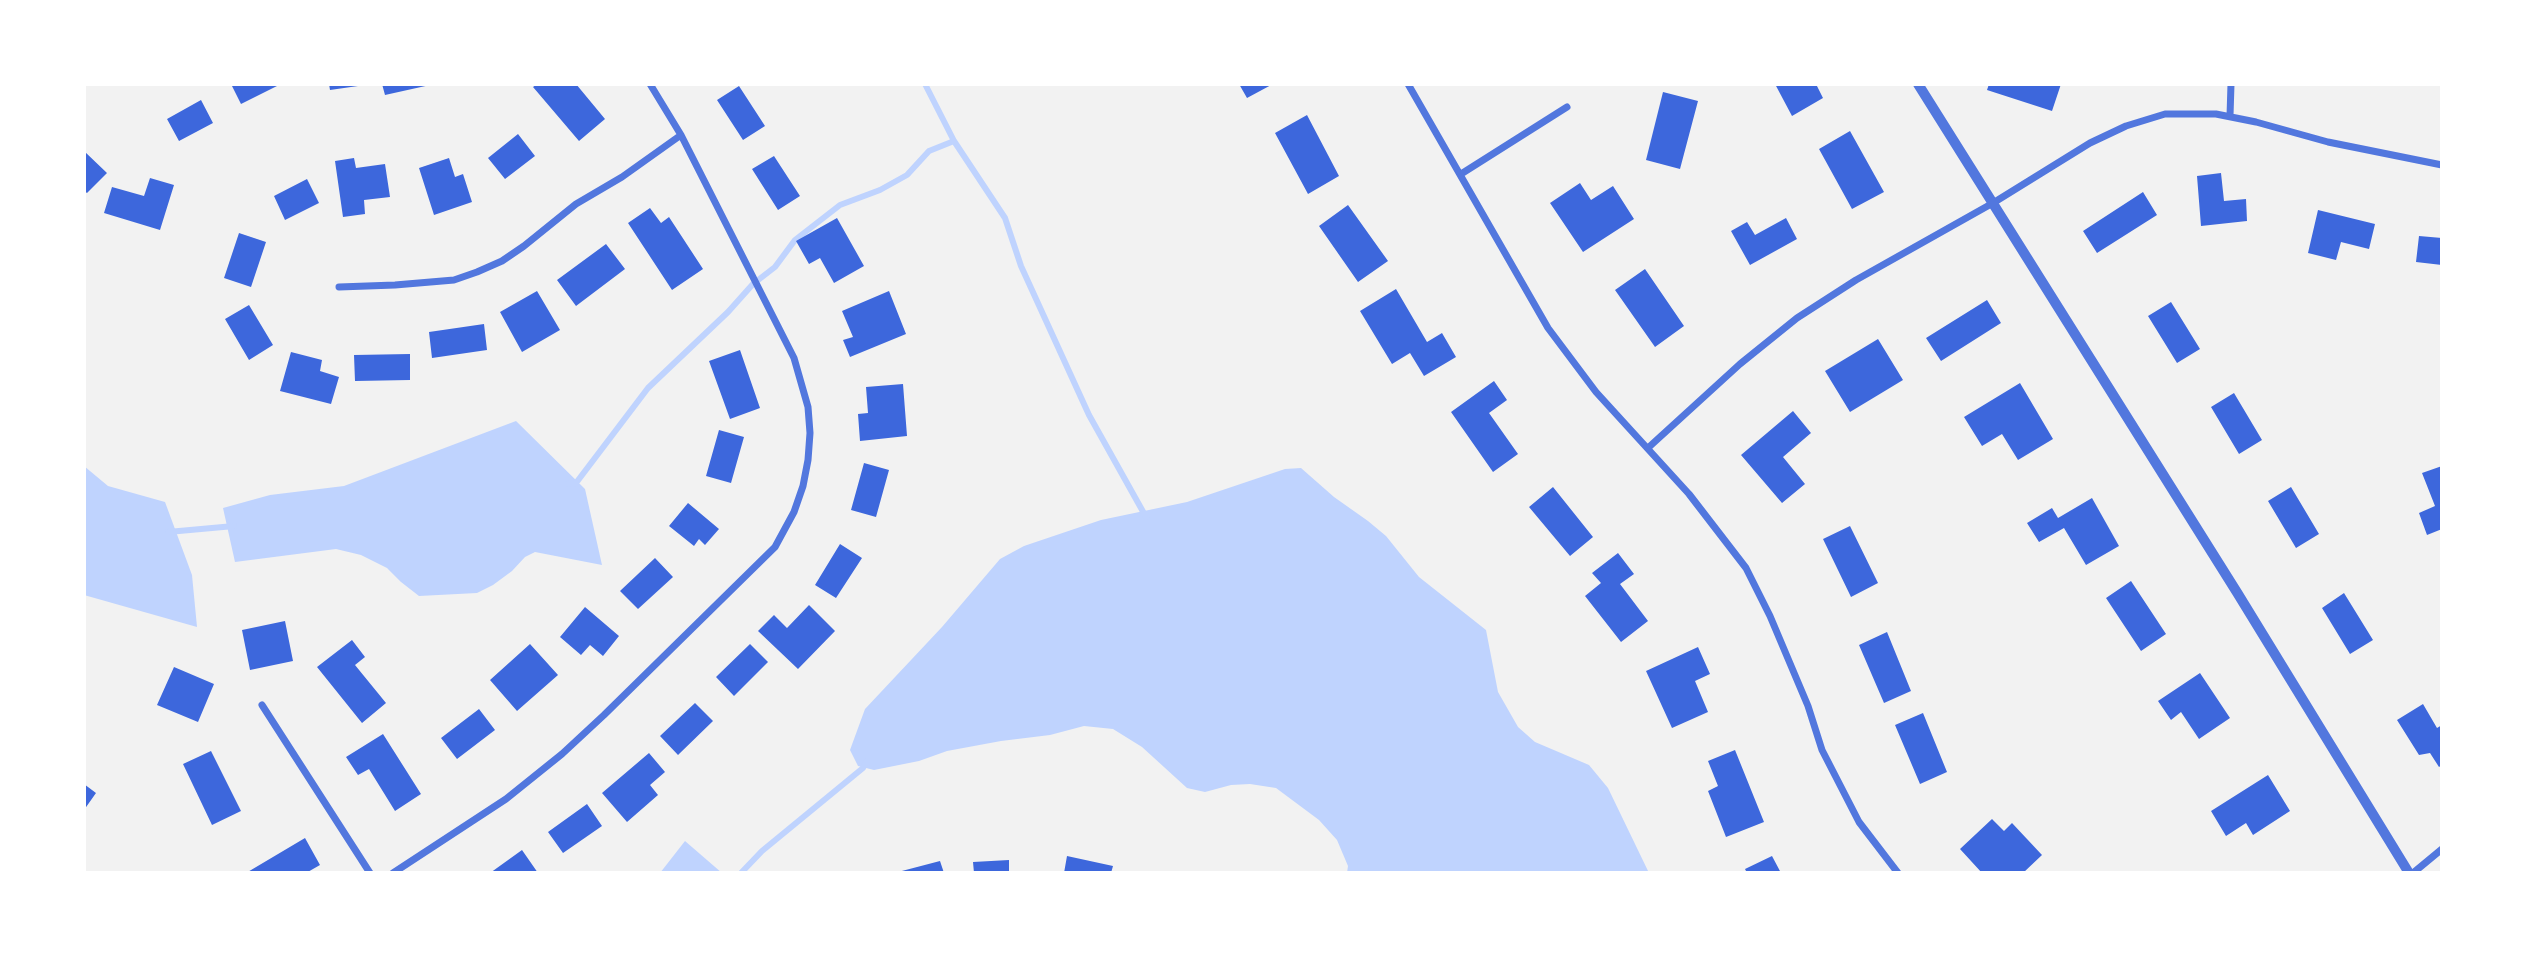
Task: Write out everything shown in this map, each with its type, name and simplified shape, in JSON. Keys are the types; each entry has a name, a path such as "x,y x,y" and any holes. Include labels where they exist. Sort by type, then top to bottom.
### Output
{"street":[{"path":"393,873 506,799 562,754 775,547 794,512 803,486 810,433 808,407 794,358 681,135 650,84"},
{"path":"1408,84 1548,328 1596,391 1689,494 1746,568 1776,629 1808,706 1822,750 1859,822 1898,873"},
{"path":"1918,84 2411,873 2442,849"},
{"path":"2230,116 2231,84"},
{"path":"1461,174 1567,107"},
{"path":"1648,447 1740,364 1797,318 2090,143 2126,126 2165,114 2230,116 2328,142 2442,165"},
{"path":"339,286 454,280 478,272 502,261 576,205 622,177 681,135"},
{"path":"262,705 370,873"}],"water":[{"path":"516,421 585,489 602,565 535,552 525,557 493,585 477,593 419,596 387,568 361,555 336,549 235,562 223,508 270,495 344,486"},
{"path":"84,466 108,486 165,502 192,575 197,627 84,595"},
{"path":"1301,468 1386,536 1419,577 1486,630 1498,692 1518,727 1535,742 1589,765 1608,788 1649,873 1347,873 1348,866 1337,840 1319,820 1276,788 1250,784 1231,785 1205,792 1187,788 1142,747 1113,729 1084,726 1050,735 947,751 919,761 874,770 858,766 850,750 865,709 942,627 1000,559 1024,546 1101,520 1187,502 1285,469"},
{"path":"685,841 722,873 660,873"}],"building":[{"path":"231,84 281,84 241,104"},
{"path":"329,84 358,84 358,86 330,90"},
{"path":"382,84 429,84 430,85 385,95"},
{"path":"537,84 576,84 605,119 579,141 533,87"},
{"path":"1239,84 1273,84 1247,98"},
{"path":"1775,84 1816,84 1823,98 1792,116"},
{"path":"1989,84 2061,84 2052,111 1987,90"},
{"path":"739,86 765,126 743,140 717,100"},
{"path":"1663,92 1698,101 1680,169 1646,160"},
{"path":"201,100 213,123 179,141 167,119"},
{"path":"1307,115 1339,176 1308,194 1275,133"},
{"path":"1850,131 1884,192 1852,209 1819,149"},
{"path":"518,134 535,156 505,179 488,158"},
{"path":"84,151 107,173 87,193 84,191"},
{"path":"774,156 800,196 778,210 752,169"},
{"path":"354,158 356,168 385,164 390,197 364,200 365,214 343,217 335,161"},
{"path":"449,158 455,177 463,174 472,202 434,215 419,168"},
{"path":"2221,173 2224,201 2246,199 2247,221 2201,226 2197,176"},
{"path":"150,178 174,185 160,230 104,213 112,187 144,196"},
{"path":"307,179 319,203 285,220 274,196"},
{"path":"1580,183 1591,200 1613,186 1634,219 1583,252 1550,203"},
{"path":"2143,192 2157,215 2097,253 2083,231"},
{"path":"1348,205 1388,261 1358,282 1319,226"},
{"path":"650,208 661,223 669,217 703,269 672,290 628,223"},
{"path":"2318,210 2375,224 2369,249 2341,242 2336,260 2308,253"},
{"path":"837,218 864,266 834,283 820,258 809,264 796,241"},
{"path":"1786,218 1797,239 1750,265 1731,231 1747,222 1755,235"},
{"path":"239,233 266,242 251,287 224,278"},
{"path":"2419,236 2442,238 2442,265 2416,262"},
{"path":"606,244 625,269 576,306 557,280"},
{"path":"1645,269 1684,326 1655,347 1615,290"},
{"path":"1396,289 1427,342 1442,333 1456,357 1424,376 1410,353 1392,364 1360,311"},
{"path":"537,291 560,330 522,352 500,312"},
{"path":"889,291 906,334 850,357 843,340 853,337 842,311"},
{"path":"1987,300 2001,323 1941,361 1926,338"},
{"path":"2171,302 2200,349 2177,363 2148,316"},
{"path":"249,305 273,345 249,360 225,319"},
{"path":"484,324 487,350 432,358 429,332"},
{"path":"1878,339 1903,380 1850,412 1825,371"},
{"path":"740,350 760,408 730,419 709,361"},
{"path":"291,352 322,360 320,371 339,377 331,404 280,391"},
{"path":"410,354 410,380 355,381 354,355"},
{"path":"1494,381 1507,400 1489,413 1518,454 1493,472 1451,412"},
{"path":"2020,383 2053,439 2018,460 2002,434 1982,446 1964,417"},
{"path":"903,384 907,436 860,441 858,414 868,413 866,387"},
{"path":"2234,393 2262,440 2239,454 2211,407"},
{"path":"1793,411 1811,433 1783,457 1805,484 1782,503 1741,455"},
{"path":"719,430 744,437 731,483 706,476"},
{"path":"864,463 889,470 876,517 851,510"},
{"path":"2442,466 2442,529 2427,535 2419,513 2435,506 2422,473"},
{"path":"1553,487 1593,537 1570,556 1529,507"},
{"path":"2291,487 2319,534 2296,548 2268,501"},
{"path":"2092,498 2119,546 2086,565 2064,528 2039,542 2027,523 2052,508 2058,518"},
{"path":"688,503 719,529 705,545 699,539 694,546 669,526"},
{"path":"1850,526 1878,583 1851,597 1823,539"},
{"path":"840,544 862,558 836,598 815,585"},
{"path":"1618,553 1634,574 1620,584 1648,621 1621,642 1585,596 1601,583 1592,573"},
{"path":"655,558 673,577 638,609 620,591"},
{"path":"2131,581 2166,634 2141,651 2106,598"},
{"path":"2344,593 2373,640 2350,654 2322,608"},
{"path":"809,605 835,631 798,669 758,631 774,615 787,628"},
{"path":"585,607 619,636 603,656 590,645 581,655 560,637"},
{"path":"285,621 293,661 250,670 242,630"},
{"path":"1887,632 1911,691 1884,703 1859,645"},
{"path":"352,640 365,657 355,665 386,703 362,723 317,667"},
{"path":"530,644 558,675 517,711 490,680"},
{"path":"750,644 768,662 734,696 716,677"},
{"path":"1698,647 1710,674 1695,681 1708,712 1672,728 1646,671"},
{"path":"174,667 214,684 198,722 157,705"},
{"path":"2200,673 2230,718 2199,739 2181,712 2171,720 2158,701"},
{"path":"695,703 713,721 678,755 660,736"},
{"path":"2423,704 2437,728 2442,725 2442,765 2439,767 2430,753 2419,755 2397,720"},
{"path":"479,709 495,730 457,759 441,738"},
{"path":"1923,713 1947,772 1920,784 1895,725"},
{"path":"383,734 421,794 395,811 369,769 358,775 346,757"},
{"path":"1735,750 1764,822 1726,837 1708,791 1718,786 1708,761"},
{"path":"211,751 241,811 212,825 183,764"},
{"path":"649,753 665,772 650,785 658,795 627,822 602,793"},
{"path":"2268,775 2290,811 2253,835 2246,823 2226,836 2211,811"},
{"path":"84,784 96,793 84,810"},
{"path":"587,804 602,826 563,853 548,832"},
{"path":"1992,819 2004,831 2012,823 2042,855 2023,873 1982,873 1960,849"},
{"path":"305,838 320,865 306,873 246,873"},
{"path":"522,850 538,873 490,873"},
{"path":"1067,856 1113,866 1111,873 1064,873"},
{"path":"1772,856 1781,873 1747,873 1745,869"},
{"path":"1009,860 1009,873 974,873 973,862"},
{"path":"940,861 944,873 898,873 898,872"}],"waterway":[{"path":"925,84 954,141 1005,218 1021,266 1089,415 1146,517"},
{"path":"568,484 576,483 648,388 728,312 753,284 775,267 795,240 840,205 880,190 907,175 929,151 954,141"},
{"path":"168,532 234,526"},
{"path":"741,873 762,851 863,768 866,762"}]}
